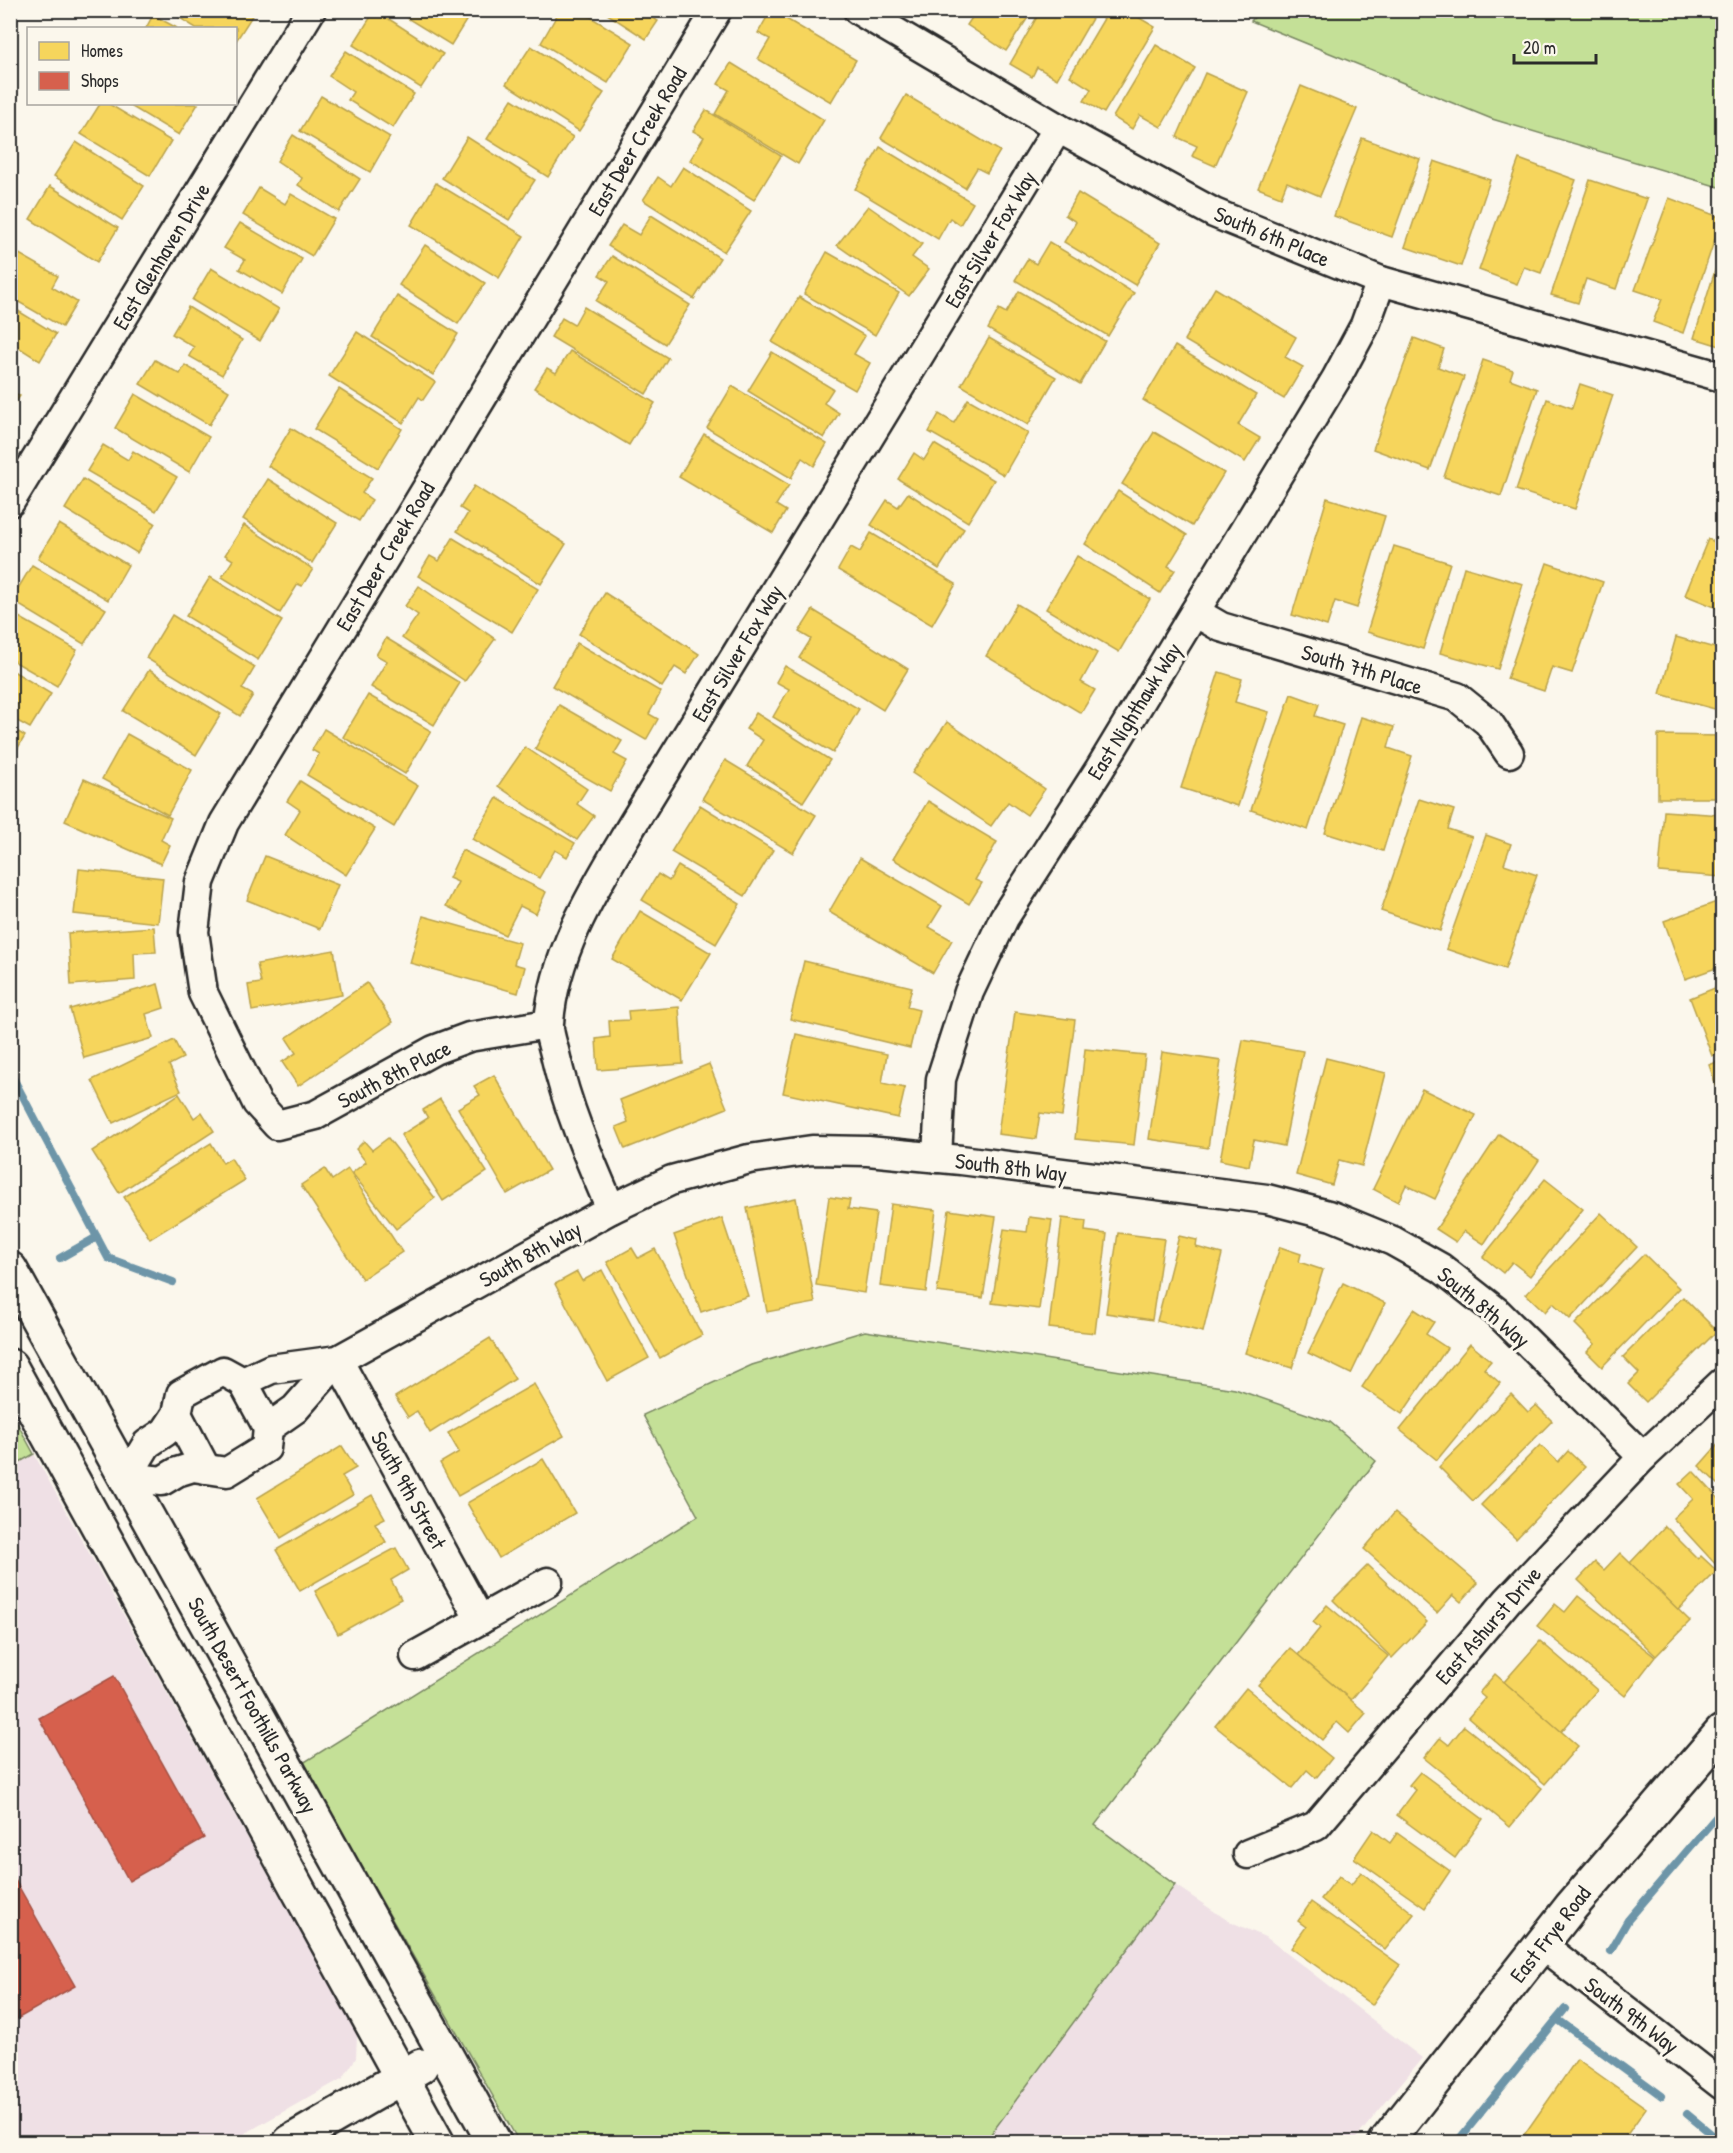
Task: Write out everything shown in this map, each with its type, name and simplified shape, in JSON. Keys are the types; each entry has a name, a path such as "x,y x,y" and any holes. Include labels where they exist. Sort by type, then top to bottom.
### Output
{"street":[{"name":"East Glenhaven Drive","path":"10,502 311,10"},
{"name":"East Deer Creek Road","path":"277,1125 257,1102 203,993 194,932 200,882 224,823 717,10"},
{"name":"South 6th Place","path":"858,10 1058,128 1214,213 1381,281 1722,377"},
{"name":"East Silver Fox Way","path":"611,1209 579,1135 559,1072 548,1024 563,958 599,882 1058,128"},
{"name":"East Nighthawk Way","path":"937,1158 941,1079 974,981 1004,918 1195,612 1336,379 1365,325 1381,281"},
{"name":"South 7th Place","path":"1195,612 1221,627 1456,697 1488,722 1509,753"},
{"name":"South 8th Place","path":"277,1125 316,1115 443,1047 499,1030 548,1024"},
{"name":"South 8th Way","path":"268,1428 295,1409 338,1360 611,1209 672,1180 750,1159 812,1150 937,1158 1267,1199 1332,1216 1393,1241 1441,1268 1497,1312 1643,1457"},
{"name":"South Desert Foothills Parkway","path":"10,1269 494,2142"},
{"name":"South 8th Way","path":"243,1382 271,1370 338,1360"},
{"name":"South 9th Street","path":"338,1360 480,1620"},
{"path":"10,1366 403,2076 437,2142"},
{"path":"223,1371 243,1382 268,1428 266,1448 227,1472 193,1467 177,1472 162,1481 127,1477 147,1444 165,1432 177,1414 181,1394 223,1371"},
{"name":"East Ashurst Drive","path":"1248,1854 1316,1826 1508,1600 1643,1457 1722,1383"},
{"path":"177,1414 206,1469"},
{"path":"415,1656 548,1582"},
{"name":"East Frye Road","path":"1386,2142 1619,1849 1722,1732"},
{"name":"South 9th Way","path":"1542,1945 1722,2085"},
{"path":"290,2142 444,2053"}],"shaded area":[{"path":"34,1454 357,2034 356,2058 343,2078 230,2142 11,2142 10,1467"},
{"path":"1175,1885 1227,1920 1267,1938 1422,2058 1353,2142 985,2142"}],"green space":[{"path":"1260,11 1722,11 1722,188 1492,119 1251,21"},
{"path":"865,1331 1235,1389 1330,1422 1376,1461 1095,1825 1175,1885 985,2142 519,2142 303,1763 698,1516 643,1415 752,1365"},
{"path":"10,1410 34,1454 11,1467 10,1467"}],"building: Homes":[{"path":"167,10 244,10 252,16 237,39 237,27 194,27"},
{"path":"375,10 443,54 421,88 353,45"},
{"path":"394,10 472,10 472,11 451,45"},
{"path":"560,10 579,10 633,43 608,83 541,43"},
{"path":"601,10 656,10 651,17 658,21 646,39"},
{"path":"771,10 856,60 831,102 758,59 770,39 758,33"},
{"path":"977,10 1033,10 1006,51 967,25"},
{"path":"1041,10 1097,10 1057,79 1037,67 1032,77 1010,64"},
{"path":"1109,10 1126,10 1155,27 1104,113 1084,101 1091,89 1070,76"},
{"path":"153,15 175,27 147,27"},
{"path":"1156,45 1195,68 1161,127 1140,115 1132,129 1113,117"},
{"path":"531,46 604,93 579,131 506,84"},
{"path":"346,51 414,94 393,128 348,100 353,92 329,76"},
{"path":"731,63 824,120 798,164 715,114 729,90 718,84"},
{"path":"1205,73 1248,92 1215,166 1192,156 1197,146 1177,137"},
{"path":"1301,86 1357,109 1320,196 1287,182 1281,197 1258,188"},
{"path":"906,95 1000,151 987,173 977,168 965,188 881,138"},
{"path":"321,96 390,137 370,172 300,131"},
{"path":"512,99 573,137 548,177 487,139"},
{"path":"99,105 111,105 171,141 150,176 81,134"},
{"path":"129,105 197,105 179,135"},
{"path":"706,110 781,156 754,200 690,160 704,137 693,131"},
{"path":"293,135 360,179 339,212 298,185 302,178 277,161"},
{"path":"467,137 535,180 509,220 442,178"},
{"path":"1362,138 1420,159 1392,237 1334,216"},
{"path":"76,142 144,186 122,220 54,176"},
{"path":"880,147 973,203 960,225 950,218 938,239 855,189"},
{"path":"1519,159 1576,180 1541,273 1524,267 1517,284 1479,270"},
{"path":"1434,161 1490,180 1461,266 1405,247"},
{"path":"683,167 751,211 724,252 643,200 658,177 671,186"},
{"path":"1590,180 1647,199 1616,289 1586,279 1578,303 1551,295"},
{"path":"436,183 524,236 499,278 411,225"},
{"path":"50,186 118,228 97,262 30,219"},
{"path":"259,188 285,204 291,194 334,219 312,256 243,215"},
{"path":"1078,193 1160,243 1135,285 1064,242 1076,222 1065,215"},
{"path":"1669,198 1722,218 1683,333 1653,322 1662,299 1635,290"},
{"path":"868,206 922,244 912,257 929,269 909,296 837,245"},
{"path":"651,215 720,258 694,299 608,246 622,225 639,235"},
{"path":"240,223 302,259 282,294 239,269 245,260 224,248"},
{"path":"1049,242 1134,293 1108,336 1015,280 1028,259 1036,264"},
{"path":"425,245 485,283 458,324 399,285"},
{"path":"1722,248 1722,337 1720,346 1694,338"},
{"path":"14,251 58,276 52,287 77,302 62,327 10,297 10,257"},
{"path":"827,252 899,293 875,335 804,294"},
{"path":"612,256 690,305 665,344 596,301 609,281 599,275"},
{"path":"211,268 279,309 260,341 192,300"},
{"path":"1215,288 1296,337 1285,357 1303,367 1284,399 1184,340"},
{"path":"1019,291 1105,341 1080,384 988,329 999,309 1006,313"},
{"path":"397,296 458,334 433,375 372,337"},
{"path":"799,297 865,336 854,354 870,363 855,390 772,342"},
{"path":"10,306 56,334 40,361 15,345 10,352"},
{"path":"188,307 242,340 222,375 189,356 194,347 172,334"},
{"path":"584,307 668,358 646,394 551,337 562,318 574,325"},
{"path":"357,332 435,382 423,400 419,397 403,423 329,376"},
{"path":"989,338 1056,377 1028,425 961,385"},
{"path":"1414,338 1444,349 1438,367 1464,377 1430,470 1373,449"},
{"path":"1175,346 1256,395 1238,425 1260,438 1245,462 1143,400"},
{"path":"570,351 655,403 629,445 534,388 547,368 556,373"},
{"path":"772,352 833,389 824,403 839,413 824,438 748,391"},
{"path":"155,360 180,374 185,365 229,391 209,425 140,384"},
{"path":"1483,360 1513,370 1510,379 1537,389 1501,496 1444,477"},
{"path":"1580,384 1613,395 1575,509 1516,490 1547,399 1572,408"},
{"path":"732,386 827,444 814,466 802,458 791,478 707,428"},
{"path":"339,389 402,429 378,468 314,429"},
{"path":"10,390 20,396 10,410"},
{"path":"135,394 209,437 189,472 115,428"},
{"path":"968,399 1028,433 1004,475 929,432 939,414 954,423"},
{"path":"291,428 372,478 362,493 372,500 359,521 268,466"},
{"path":"1154,432 1224,473 1192,526 1122,484"},
{"path":"704,434 789,485 776,505 786,511 773,533 679,477"},
{"path":"934,444 994,480 968,522 898,479 914,453 924,460"},
{"path":"103,445 128,460 133,451 177,477 156,511 87,471"},
{"path":"83,479 155,523 137,553 65,509"},
{"path":"268,479 337,523 312,563 243,519"},
{"path":"474,486 566,544 541,584 457,531 468,513 460,508"},
{"path":"1118,491 1187,535 1168,566 1175,570 1160,593 1085,544"},
{"path":"908,493 964,529 939,569 871,525 887,500 898,507"},
{"path":"1327,498 1385,516 1357,608 1335,601 1327,626 1292,615"},
{"path":"59,524 128,565 108,600 38,558"},
{"path":"244,525 313,569 302,586 298,584 280,613 222,577 233,560 225,555"},
{"path":"871,533 956,584 932,625 838,570 851,547 860,552"},
{"path":"453,538 538,589 512,632 418,576 430,556 439,561"},
{"path":"1708,539 1722,545 1722,610 1685,595"},
{"path":"1394,546 1450,563 1423,649 1367,632"},
{"path":"1077,556 1150,599 1119,652 1046,609"},
{"path":"1547,563 1603,582 1572,673 1552,667 1544,691 1507,679"},
{"path":"32,565 106,609 84,644 11,600"},
{"path":"1464,567 1523,584 1498,669 1440,653"},
{"path":"210,577 282,621 258,660 186,616"},
{"path":"419,586 495,639 465,681 402,638 418,615 405,606"},
{"path":"605,593 699,654 686,674 675,667 662,687 579,634"},
{"path":"1017,604 1097,653 1081,682 1095,690 1081,713 986,656"},
{"path":"813,610 908,669 883,710 799,658 811,639 799,632"},
{"path":"10,612 77,650 57,686 10,659"},
{"path":"172,615 255,667 242,689 253,695 240,716 146,658"},
{"path":"1676,637 1722,650 1722,711 1660,694"},
{"path":"386,638 460,683 434,725 371,687 387,661 376,655"},
{"path":"577,643 661,692 649,714 658,719 646,740 552,686"},
{"path":"785,666 859,709 833,753 773,717 789,689 776,682"},
{"path":"10,669 51,694 30,728 10,717"},
{"path":"149,670 221,714 196,755 123,711"},
{"path":"1219,672 1242,679 1235,702 1269,712 1238,806 1181,788"},
{"path":"1291,694 1319,704 1315,716 1343,725 1308,830 1251,810"},
{"path":"368,695 431,731 405,774 343,737"},
{"path":"559,705 622,741 614,754 627,761 610,791 535,749"},
{"path":"756,713 830,760 803,802 747,766 763,740 746,729"},
{"path":"1361,717 1394,727 1388,748 1412,756 1383,851 1325,833"},
{"path":"947,722 1045,789 1027,815 1008,802 991,826 912,773"},
{"path":"10,727 25,736 10,761"},
{"path":"324,729 418,786 394,827 307,775 319,754 312,750"},
{"path":"127,734 192,770 168,815 102,779"},
{"path":"1658,735 1722,736 1722,798 1658,798"},
{"path":"525,747 587,789 577,804 594,816 577,840 498,786"},
{"path":"725,760 816,815 793,853 702,799"},
{"path":"84,779 171,818 161,840 170,845 161,864 65,821"},
{"path":"300,781 375,829 346,875 285,835 300,810 287,801"},
{"path":"497,798 575,843 567,857 555,850 539,878 472,839"},
{"path":"1419,799 1454,810 1448,829 1472,837 1440,931 1381,911"},
{"path":"928,801 997,842 975,880 982,883 969,904 893,859"},
{"path":"700,805 773,850 745,896 671,852"},
{"path":"1664,811 1722,815 1722,877 1659,872"},
{"path":"1486,835 1511,844 1504,864 1537,875 1505,969 1446,949"},
{"path":"462,850 546,892 536,914 520,906 505,935 446,906 458,882 449,878"},
{"path":"265,856 338,885 320,929 247,900"},
{"path":"860,858 942,906 929,927 952,940 933,973 829,912"},
{"path":"678,866 740,904 716,944 642,900 658,874 669,881"},
{"path":"79,869 163,878 158,923 74,914"},
{"path":"1722,900 1722,966 1685,979 1664,921"},
{"path":"640,911 711,953 682,1000 612,959"},
{"path":"423,916 520,943 514,964 525,967 518,993 410,963"},
{"path":"154,927 156,952 134,953 135,980 71,985 68,933"},
{"path":"334,950 342,995 252,1011 248,985 261,983 257,964"},
{"path":"804,961 912,987 907,1007 919,1010 910,1048 790,1019"},
{"path":"367,983 393,1022 298,1086 282,1062 296,1053 286,1038"},
{"path":"158,984 164,1008 146,1014 153,1038 84,1058 70,1009"},
{"path":"1722,985 1722,1052 1712,1056 1690,998"},
{"path":"679,1007 683,1064 598,1070 596,1039 610,1037 609,1021 629,1020 628,1011"},
{"path":"1015,1012 1075,1020 1062,1116 1040,1113 1036,1139 998,1134"},
{"path":"796,1034 887,1054 882,1083 905,1088 898,1118 783,1093"},
{"path":"174,1040 183,1058 169,1065 181,1091 113,1123 92,1080"},
{"path":"1243,1040 1303,1051 1284,1146 1254,1140 1249,1166 1220,1160"},
{"path":"1085,1049 1145,1055 1134,1145 1075,1139"},
{"path":"1162,1052 1221,1061 1208,1148 1149,1139"},
{"path":"1326,1058 1386,1073 1362,1166 1339,1160 1332,1185 1296,1175"},
{"path":"1722,1060 1722,1103 1709,1065"},
{"path":"709,1064 727,1108 625,1149 616,1127 628,1122 620,1100"},
{"path":"494,1075 549,1170 507,1194 458,1108 480,1095 474,1086"},
{"path":"1422,1089 1476,1115 1435,1199 1406,1185 1398,1202 1373,1189"},
{"path":"179,1094 194,1118 202,1112 214,1131 119,1193 92,1151"},
{"path":"440,1099 487,1172 443,1201 401,1135 428,1118 423,1110"},
{"path":"1499,1134 1539,1160 1484,1244 1464,1231 1456,1242 1436,1229"},
{"path":"388,1138 435,1198 396,1229 352,1173 366,1162 356,1149 364,1141 372,1150"},
{"path":"211,1143 223,1163 231,1158 245,1180 150,1239 124,1197"},
{"path":"325,1169 332,1180 348,1169 402,1252 362,1279 301,1185"},
{"path":"1545,1179 1583,1209 1530,1276 1512,1262 1503,1273 1483,1257"},
{"path":"829,1197 850,1200 848,1209 876,1213 864,1293 816,1285"},
{"path":"796,1198 815,1303 767,1312 747,1208"},
{"path":"891,1204 936,1210 926,1292 880,1286"},
{"path":"949,1210 996,1217 983,1298 937,1292"},
{"path":"1601,1213 1637,1247 1570,1319 1553,1303 1545,1312 1526,1294"},
{"path":"1029,1217 1052,1220 1039,1309 992,1303 1004,1229 1027,1232"},
{"path":"722,1218 748,1296 701,1312 674,1235"},
{"path":"1062,1218 1086,1221 1085,1231 1107,1234 1095,1333 1049,1328"},
{"path":"1118,1233 1164,1239 1152,1320 1106,1313"},
{"path":"1179,1236 1197,1240 1196,1247 1222,1254 1203,1332 1157,1321"},
{"path":"1280,1247 1301,1254 1299,1262 1323,1270 1292,1368 1245,1353"},
{"path":"632,1248 638,1258 655,1249 702,1335 660,1358 607,1262"},
{"path":"1644,1254 1679,1288 1602,1367 1587,1352 1595,1344 1575,1324"},
{"path":"602,1270 649,1358 607,1381 555,1284 577,1272 582,1281"},
{"path":"1343,1283 1385,1303 1351,1374 1308,1353"},
{"path":"1683,1297 1717,1331 1646,1402 1628,1384 1639,1373 1623,1357"},
{"path":"1414,1309 1434,1322 1426,1334 1447,1348 1402,1414 1362,1387"},
{"path":"490,1338 515,1379 430,1433 417,1411 408,1417 395,1397"},
{"path":"1470,1344 1491,1361 1484,1369 1500,1383 1437,1460 1400,1430"},
{"path":"534,1384 564,1436 458,1496 440,1463 459,1452 448,1433"},
{"path":"1511,1394 1528,1412 1536,1405 1552,1421 1473,1501 1439,1467"},
{"path":"1722,1440 1722,1488 1699,1466"},
{"path":"1540,1445 1558,1462 1568,1451 1585,1467 1516,1539 1481,1505"},
{"path":"342,1446 356,1468 342,1476 353,1495 281,1538 257,1498"},
{"path":"543,1459 575,1513 499,1558 467,1503"},
{"path":"1693,1471 1722,1502 1722,1563 1718,1567 1673,1518 1693,1499 1679,1484"},
{"path":"372,1495 385,1518 375,1523 386,1542 300,1591 276,1550"},
{"path":"1395,1512 1478,1583 1461,1602 1453,1595 1437,1613 1364,1549"},
{"path":"1665,1526 1698,1559 1701,1556 1717,1571 1678,1610 1630,1563"},
{"path":"396,1548 408,1570 391,1580 401,1599 338,1634 315,1591"},
{"path":"1620,1553 1690,1621 1656,1656 1578,1580 1595,1562 1604,1570"},
{"path":"1368,1565 1427,1622 1392,1658 1333,1600"},
{"path":"1578,1596 1655,1657 1625,1696 1537,1626 1555,1604 1565,1612"},
{"path":"1327,1605 1388,1656 1351,1700 1298,1655 1320,1628 1313,1622"},
{"path":"1540,1641 1597,1690 1561,1732 1504,1682"},
{"path":"1290,1648 1366,1713 1349,1733 1337,1722 1322,1740 1258,1685"},
{"path":"1495,1674 1578,1746 1545,1784 1468,1718 1485,1698 1479,1693"},
{"path":"1246,1688 1332,1758 1316,1778 1307,1770 1292,1788 1215,1726"},
{"path":"1464,1726 1542,1788 1510,1827 1424,1758 1440,1738 1449,1745"},
{"path":"1420,1772 1483,1819 1455,1858 1397,1815 1416,1790 1409,1785"},
{"path":"1373,1830 1390,1843 1397,1833 1450,1871 1425,1908 1354,1858"},
{"path":"1361,1872 1414,1914 1385,1950 1321,1899 1339,1876 1351,1885"},
{"path":"1311,1902 1400,1965 1372,2005 1291,1948 1306,1927 1298,1921"},
{"path":"1577,2059 1646,2108 1622,2142 1584,2142 1578,2139 1576,2142 1519,2142"}],"building: Shops":[{"path":"114,1676 204,1838 129,1881 39,1718"},
{"path":"10,1871 75,1986 10,2023"}],"waterway":[{"path":"10,1072 108,1258 173,1282"},
{"path":"60,1258 97,1237"},
{"path":"1610,1951 1628,1920 1722,1810"},
{"path":"1457,2142 1565,2009"},
{"path":"1557,2019 1662,2096"},
{"path":"1687,2114 1721,2142"}]}
